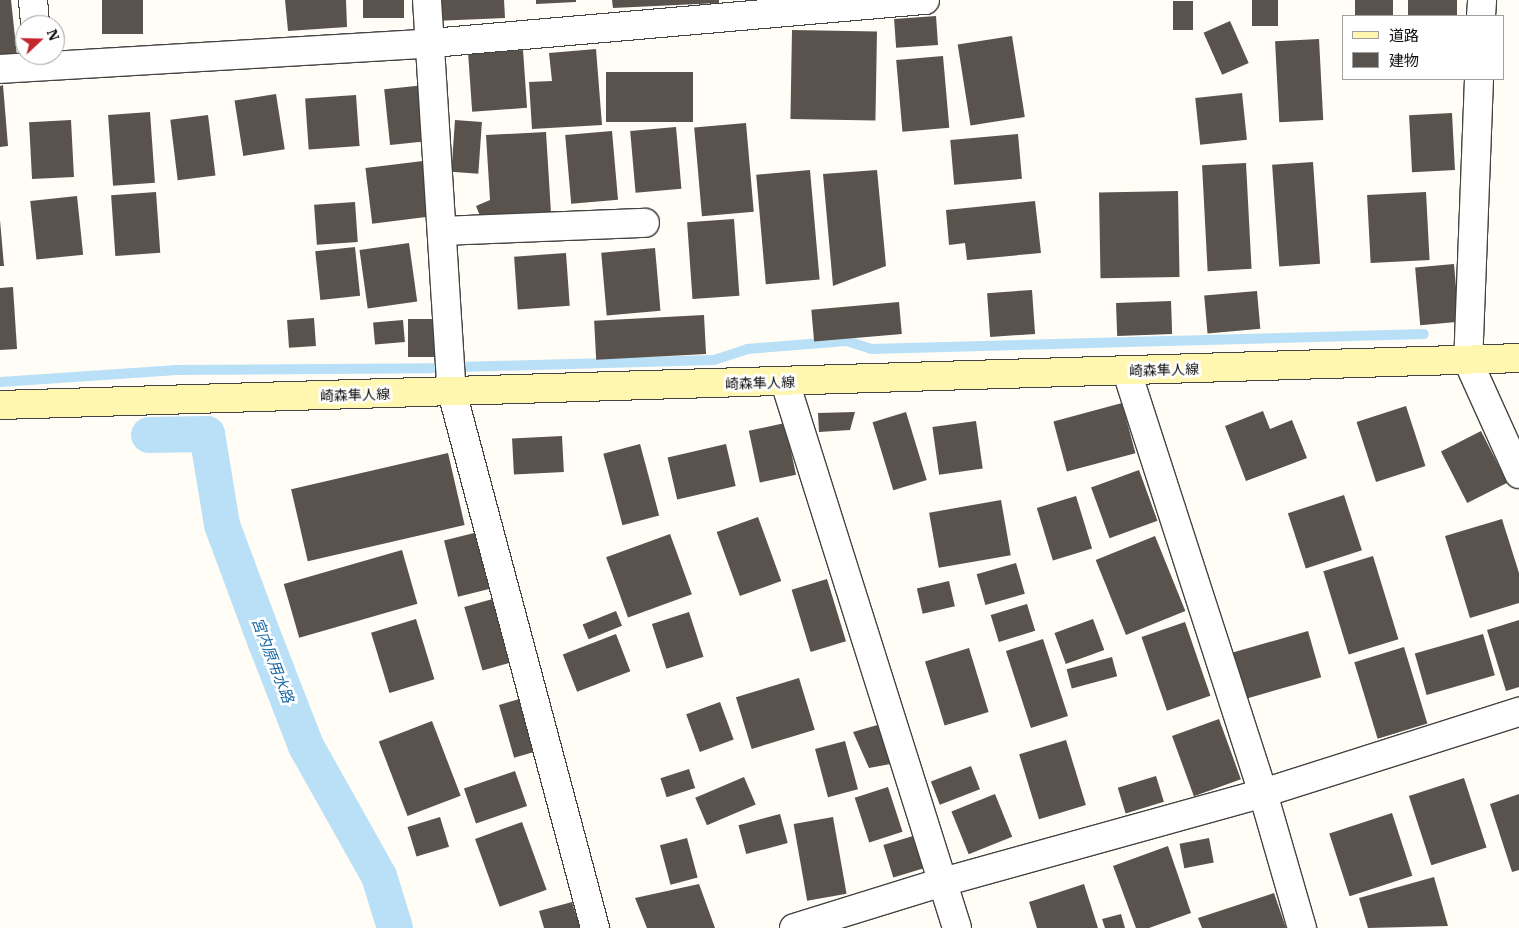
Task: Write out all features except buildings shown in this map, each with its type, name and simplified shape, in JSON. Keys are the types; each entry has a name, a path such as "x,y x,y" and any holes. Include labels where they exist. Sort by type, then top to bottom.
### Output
{"main road":[{"name":"崎森隼人線","path":"0,405 1127,372 1519,358"}],"street":[{"path":"33,0 34,15"},
{"path":"427,0 432,43 452,392 595,928"},
{"path":"65,59 432,43 829,4 926,0"},
{"path":"1481,15 1482,0"},
{"path":"0,69 17,65"},
{"path":"1479,80 1468,361 1519,474"},
{"path":"443,231 645,223"},
{"path":"1127,372 1263,793 1302,928"},
{"path":"785,382 957,928"},
{"path":"794,928 943,882 1263,793 1519,712"}],"waterway":[{"path":"459,367 714,360 747,349 847,341 871,349 1424,334"},
{"path":"0,382 174,370 432,368"},
{"name":"宮内原用水路","path":"149,435 207,434 222,525 266,643 306,746 379,876 395,928"}]}
